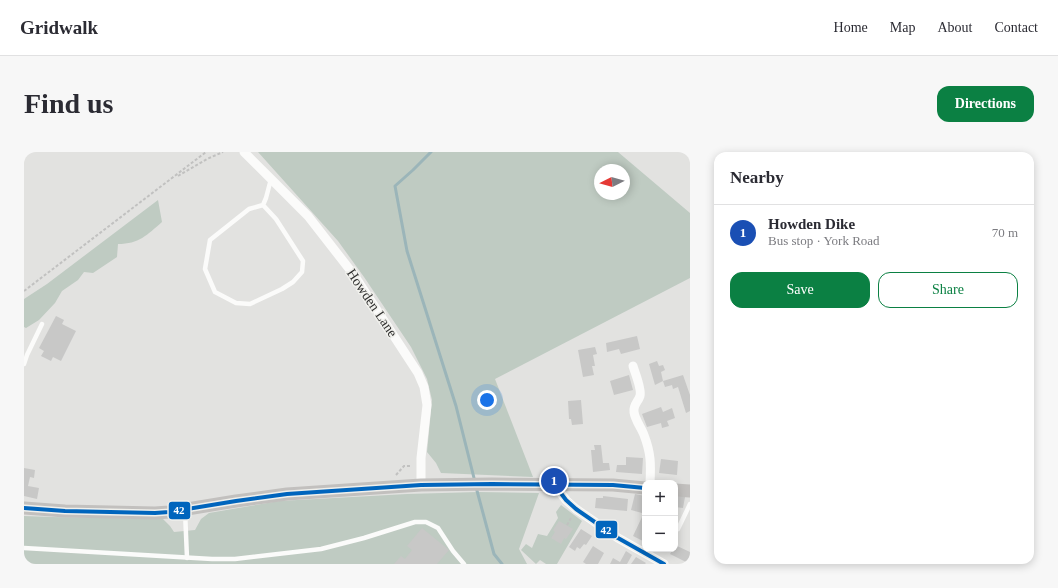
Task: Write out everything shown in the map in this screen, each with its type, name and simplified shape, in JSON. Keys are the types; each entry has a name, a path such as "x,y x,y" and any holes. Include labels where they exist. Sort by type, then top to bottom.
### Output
{"main road":[{"path":"24,508 65,511 155,513 287,494 421,485 613,485 642,488"},
{"path":"678,490 690,491"}],"street":[{"name":"Howden Lane","path":"244,152 308,216 354,275 418,373 424,387 427,405 421,458 421,485"},
{"path":"633,366 640,391 640,396 634,407 634,414 644,434 650,453 652,463 650,480"},
{"path":"558,485 560,492 576,509 618,538 664,564"}],"lane":[{"path":"263,204 276,219 303,261 302,272 293,282 282,289 250,304 236,303 215,292 204,269 210,240 249,209 263,204 271,179"},
{"path":"24,364 42,324"},
{"path":"678,528 690,504"},
{"path":"185,509 187,558"},
{"path":"24,548 187,558 235,559 321,549 364,538 415,522 426,522 438,528 453,551 464,564"}],"path":[{"path":"24,291 206,152"},
{"path":"171,179 223,152"}],"shaded area":[{"path":"258,152 618,152 690,213 690,278 495,379 533,477 441,473 436,463 427,452 432,400 427,379 411,347 338,241"},
{"path":"158,200 162,222 142,238 125,244 118,244 117,257 93,273 84,272 78,280 62,291 55,303 39,320 26,328 24,327 24,299 47,284"},
{"path":"478,492 539,493 519,549 527,564 24,564 24,516 163,519 174,532 195,530 201,519 209,513 279,501 407,494"},
{"path":"561,505 582,521 557,564 546,564 540,560 536,564 521,550 526,544 532,548 538,534 547,536 558,518 556,512"}],"building":[{"path":"56,316 64,320 62,324 76,331 61,361 53,357 51,361 41,356 44,351 39,348"},
{"path":"637,336 640,349 621,354 619,349 607,352 606,343"},
{"path":"595,347 597,354 593,355 595,366 592,366 594,375 583,377 578,350"},
{"path":"657,361 659,366 663,365 665,370 661,372 663,381 655,385 649,364"},
{"path":"629,375 633,390 614,395 610,381"},
{"path":"683,375 690,395 690,411 686,413 678,387 673,389 672,385 665,387 663,381"},
{"path":"581,400 583,424 572,425 571,419 569,419 568,401"},
{"path":"661,407 663,412 672,408 675,418 667,421 669,426 662,428 661,423 647,427 642,414"},
{"path":"594,445 601,445 603,463 609,463 610,470 593,472 591,450 595,450"},
{"path":"626,457 643,458 642,474 616,472 617,465 626,465"},
{"path":"661,459 678,461 677,475 659,473"},
{"path":"24,468 35,470 34,478 30,477 28,486 39,488 37,499 24,496"},
{"path":"635,494 642,495 642,513 631,510"},
{"path":"603,496 628,499 627,511 595,508 596,498 603,498"},
{"path":"678,496 685,497 683,508 678,507"},
{"path":"642,517 642,540 633,536"},
{"path":"559,521 573,529 566,539 564,538 561,544 551,538 555,532 553,530"},
{"path":"422,528 449,550 437,564 394,564 401,556 405,559 412,550 407,546"},
{"path":"581,529 592,536 586,545 584,544 580,549 577,547 575,551 569,547"},
{"path":"593,546 604,553 598,564 586,564 583,562"},
{"path":"678,546 690,552 690,564 670,554 671,552 678,552"},
{"path":"626,551 632,555 627,564 610,564 613,558 620,562"},
{"path":"636,557 646,563 631,564"}],"waterway":[{"path":"431,152 395,186 407,251 456,406 475,482"},
{"path":"476,487 494,554 502,564"}],"transit line":[{"name":"42","path":"24,508 65,511 155,513 287,494 421,485 613,485 642,488"},
{"name":"42","path":"558,485 560,492 576,509 618,538 664,564"}],"place":[{"name":"Howden Dike","path":"554,481"}]}
